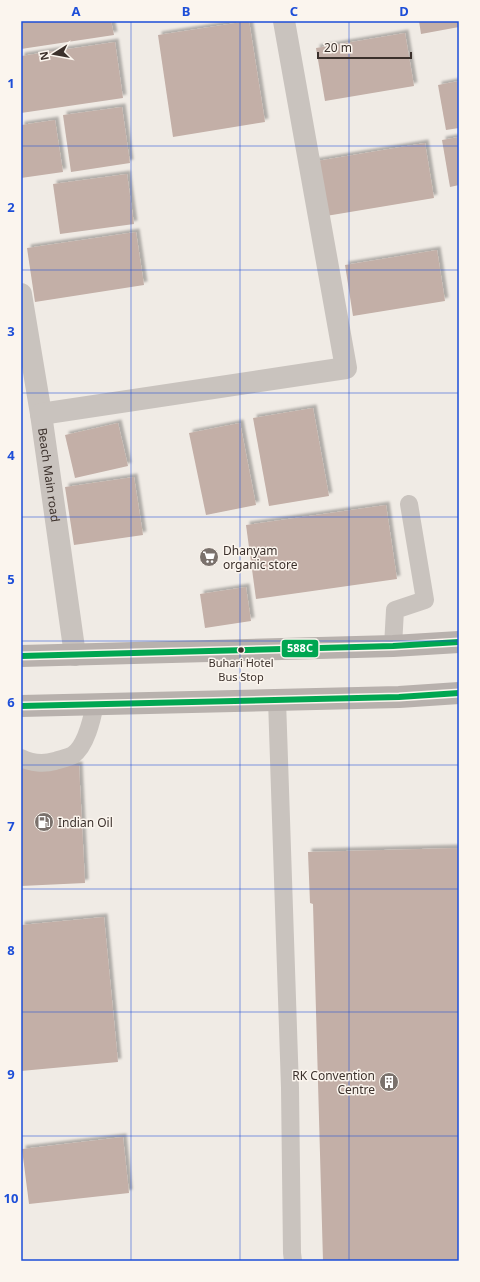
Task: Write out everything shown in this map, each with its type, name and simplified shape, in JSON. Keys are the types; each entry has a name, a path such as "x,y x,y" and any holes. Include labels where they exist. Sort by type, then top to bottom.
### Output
{"main road":[{"path":"21,656 393,646 459,642"},
{"path":"21,706 398,697 459,693"}],"street":[{"path":"41,414 346,368 284,21"},
{"name":"Beach Main road","path":"21,294 41,414 74,655"}],"lane":[{"path":"393,646 395,610 425,600 409,504"},
{"path":"277,700 290,1080 291,1246 293,1261"},
{"path":"21,758 28,762 49,762 72,756 84,741 91,722 95,704"}],"building":[{"path":"21,21 111,21 114,35 21,49"},
{"path":"249,21 265,122 173,137 158,35"},
{"path":"419,21 459,21 459,27 421,34"},
{"path":"405,33 414,86 325,101 316,48"},
{"path":"115,42 123,98 21,113 21,56"},
{"path":"459,81 459,128 446,130 438,85"},
{"path":"122,107 130,163 71,172 63,115"},
{"path":"55,120 63,172 21,178 21,125"},
{"path":"459,137 459,185 450,187 442,140"},
{"path":"425,143 434,198 320,217 311,162"},
{"path":"127,174 134,224 60,234 53,184"},
{"path":"136,232 144,285 35,302 27,248"},
{"path":"437,250 445,301 353,316 345,265"},
{"path":"313,408 329,496 269,506 253,418"},
{"path":"118,423 128,466 75,478 65,435"},
{"path":"240,423 256,505 206,515 189,433"},
{"path":"134,477 143,535 74,545 65,487"},
{"path":"386,505 397,579 256,599 246,525"},
{"path":"246,587 251,621 205,628 200,594"},
{"path":"79,765 85,883 21,886 21,767"},
{"name":"RK Convention Centre","path":"459,848 459,1261 323,1261 313,904 310,903 308,852"},
{"path":"104,917 118,1062 21,1071 21,925"},
{"path":"123,1137 129,1193 29,1204 22,1149"}],"transit line":[{"name":"588C","path":"21,656 393,646 459,642"},
{"name":"588C","path":"21,706 399,697 459,693"}],"place":[{"name":"Dhanyam organic store","path":"209,557"},
{"name":"Buhari Hotel Bus Stop","path":"241,650"},
{"name":"Indian Oil","path":"44,822"},
{"name":"RK Convention Centre","path":"389,1082"}]}
